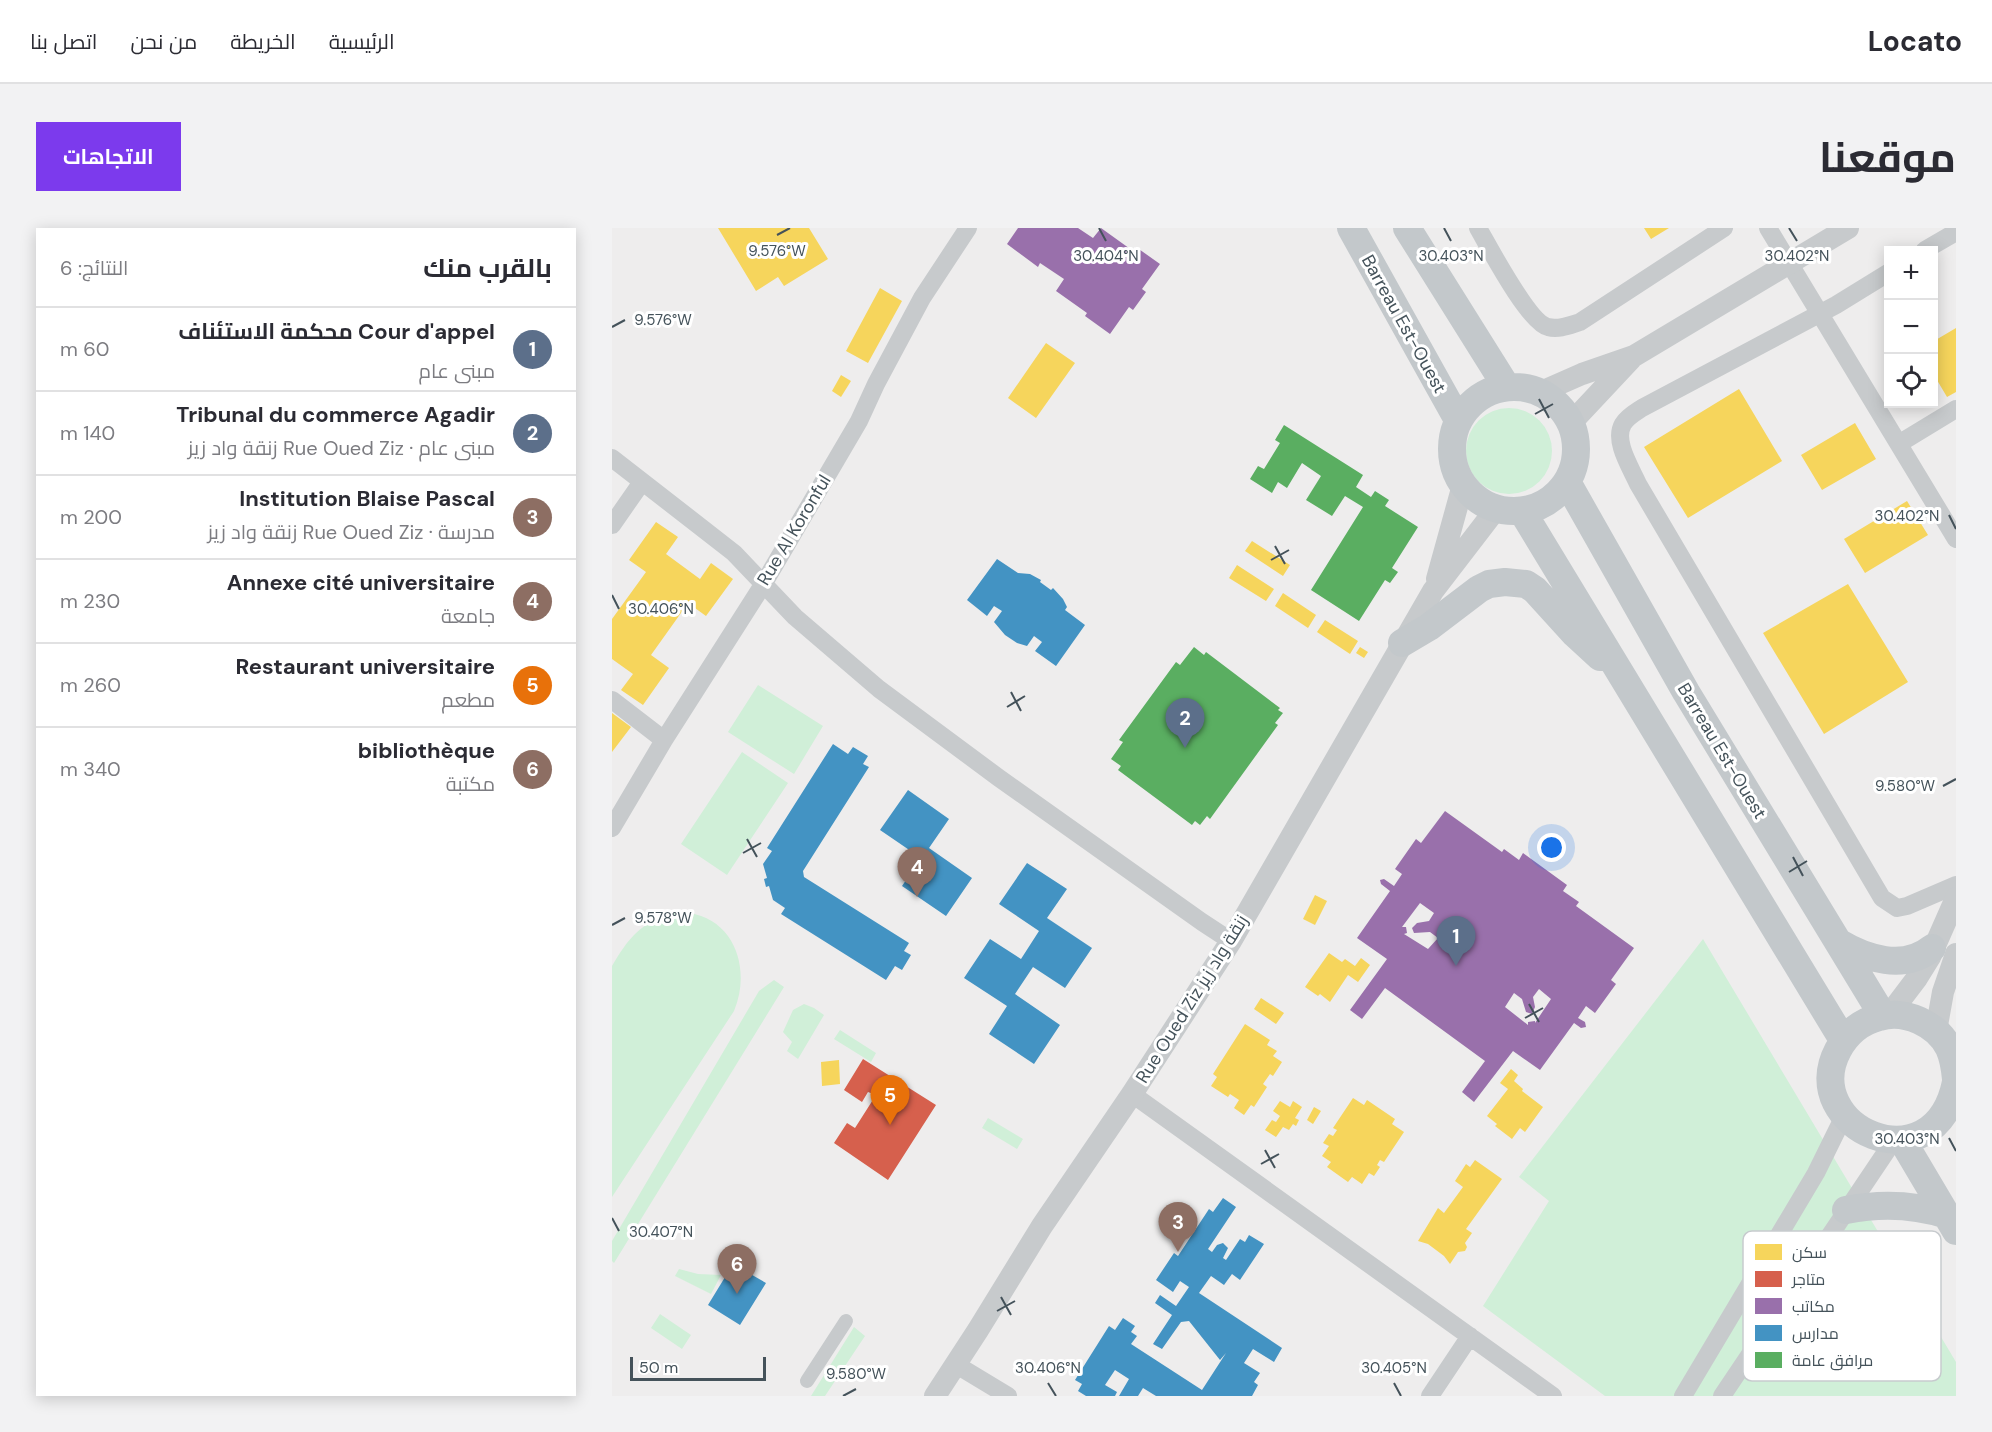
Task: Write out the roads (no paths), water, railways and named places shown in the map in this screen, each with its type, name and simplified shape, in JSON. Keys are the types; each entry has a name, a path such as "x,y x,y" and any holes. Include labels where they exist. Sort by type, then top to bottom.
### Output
{"main road":[{"name":"Barreau Est-Ouest","path":"1351,228 1458,420"},
{"path":"1407,228 1506,386"},
{"path":"1506,386 1524,387 1541,392 1559,405 1571,423 1576,443 1575,463 1567,482 1548,502 1509,510 1477,500 1463,485 1454,466 1451,450 1452,435 1458,420 1470,404 1486,392 1506,386"},
{"name":"Barreau Est-Ouest","path":"1567,482 1686,692 1838,942 1886,1015"},
{"path":"1509,510 1621,673 1843,1040"},
{"path":"1402,643 1429,627 1489,584 1505,582 1526,584 1545,600 1582,641 1621,673"},
{"path":"1838,942 1862,955 1888,960 1906,959 1944,951"},
{"path":"1886,1015 1906,1016 1922,1022 1936,1031 1948,1046 1955,1063 1956,1081 1950,1126 1898,1140 1875,1137 1858,1129 1844,1116 1836,1102 1832,1086 1833,1062 1843,1040 1854,1029 1867,1020 1886,1015"},
{"path":"1898,1140 1951,1223"},
{"path":"1846,1210 1871,1206 1914,1207 1951,1223"}],"street":[{"name":"Rue Al Koronful","path":"612,828 664,740 764,583 859,421 881,374 922,298 968,228"},
{"path":"1478,228 1522,301 1537,321 1545,327 1556,328 1580,322 1724,228"},
{"path":"1768,228 1956,539"},
{"path":"1541,392 1582,374 1634,356 1848,228"},
{"path":"1932,246 1956,232"},
{"path":"1884,275 1819,314 1642,408 1623,423 1621,444 1638,484 1882,898 1897,908 1956,885"},
{"path":"1571,423 1634,356"},
{"path":"1900,443 1956,409"},
{"path":"612,458 734,553 802,624 879,689 999,778 1202,922 1231,940"},
{"path":"612,525 642,482"},
{"name":"Rue Oued Ziz زنقة واد زيز","path":"1433,591 1463,485"},
{"name":"Rue Oued Ziz زنقة واد زيز","path":"935,1396 1042,1226 1132,1094 1231,940 1433,591 1509,510"},
{"path":"612,700 664,740"},
{"path":"1936,1031 1943,992 1944,951 1956,898"},
{"path":"1886,1015 1917,978 1929,957 1944,951"},
{"path":"1132,1094 1552,1396"},
{"path":"1781,1231 1816,1173 1844,1116"},
{"path":"1832,1231 1898,1140"},
{"path":"1683,1396 1743,1295"},
{"path":"807,1381 846,1321"},
{"path":"1431,1396 1470,1336"},
{"path":"955,1364 1008,1396"},
{"path":"1722,1396 1743,1364"}],"place":[{"name":"Tribunal du commerce Agadir","path":"1185,748"},
{"name":"Annexe cité universitaire","path":"917,897"},
{"name":"Cour d'appel محكمة الاستئناف","path":"1456,966"},
{"name":"Restaurant universitaire","path":"890,1125"},
{"name":"Institution Blaise Pascal","path":"1178,1252"},
{"name":"bibliothèque","path":"737,1294"}]}
